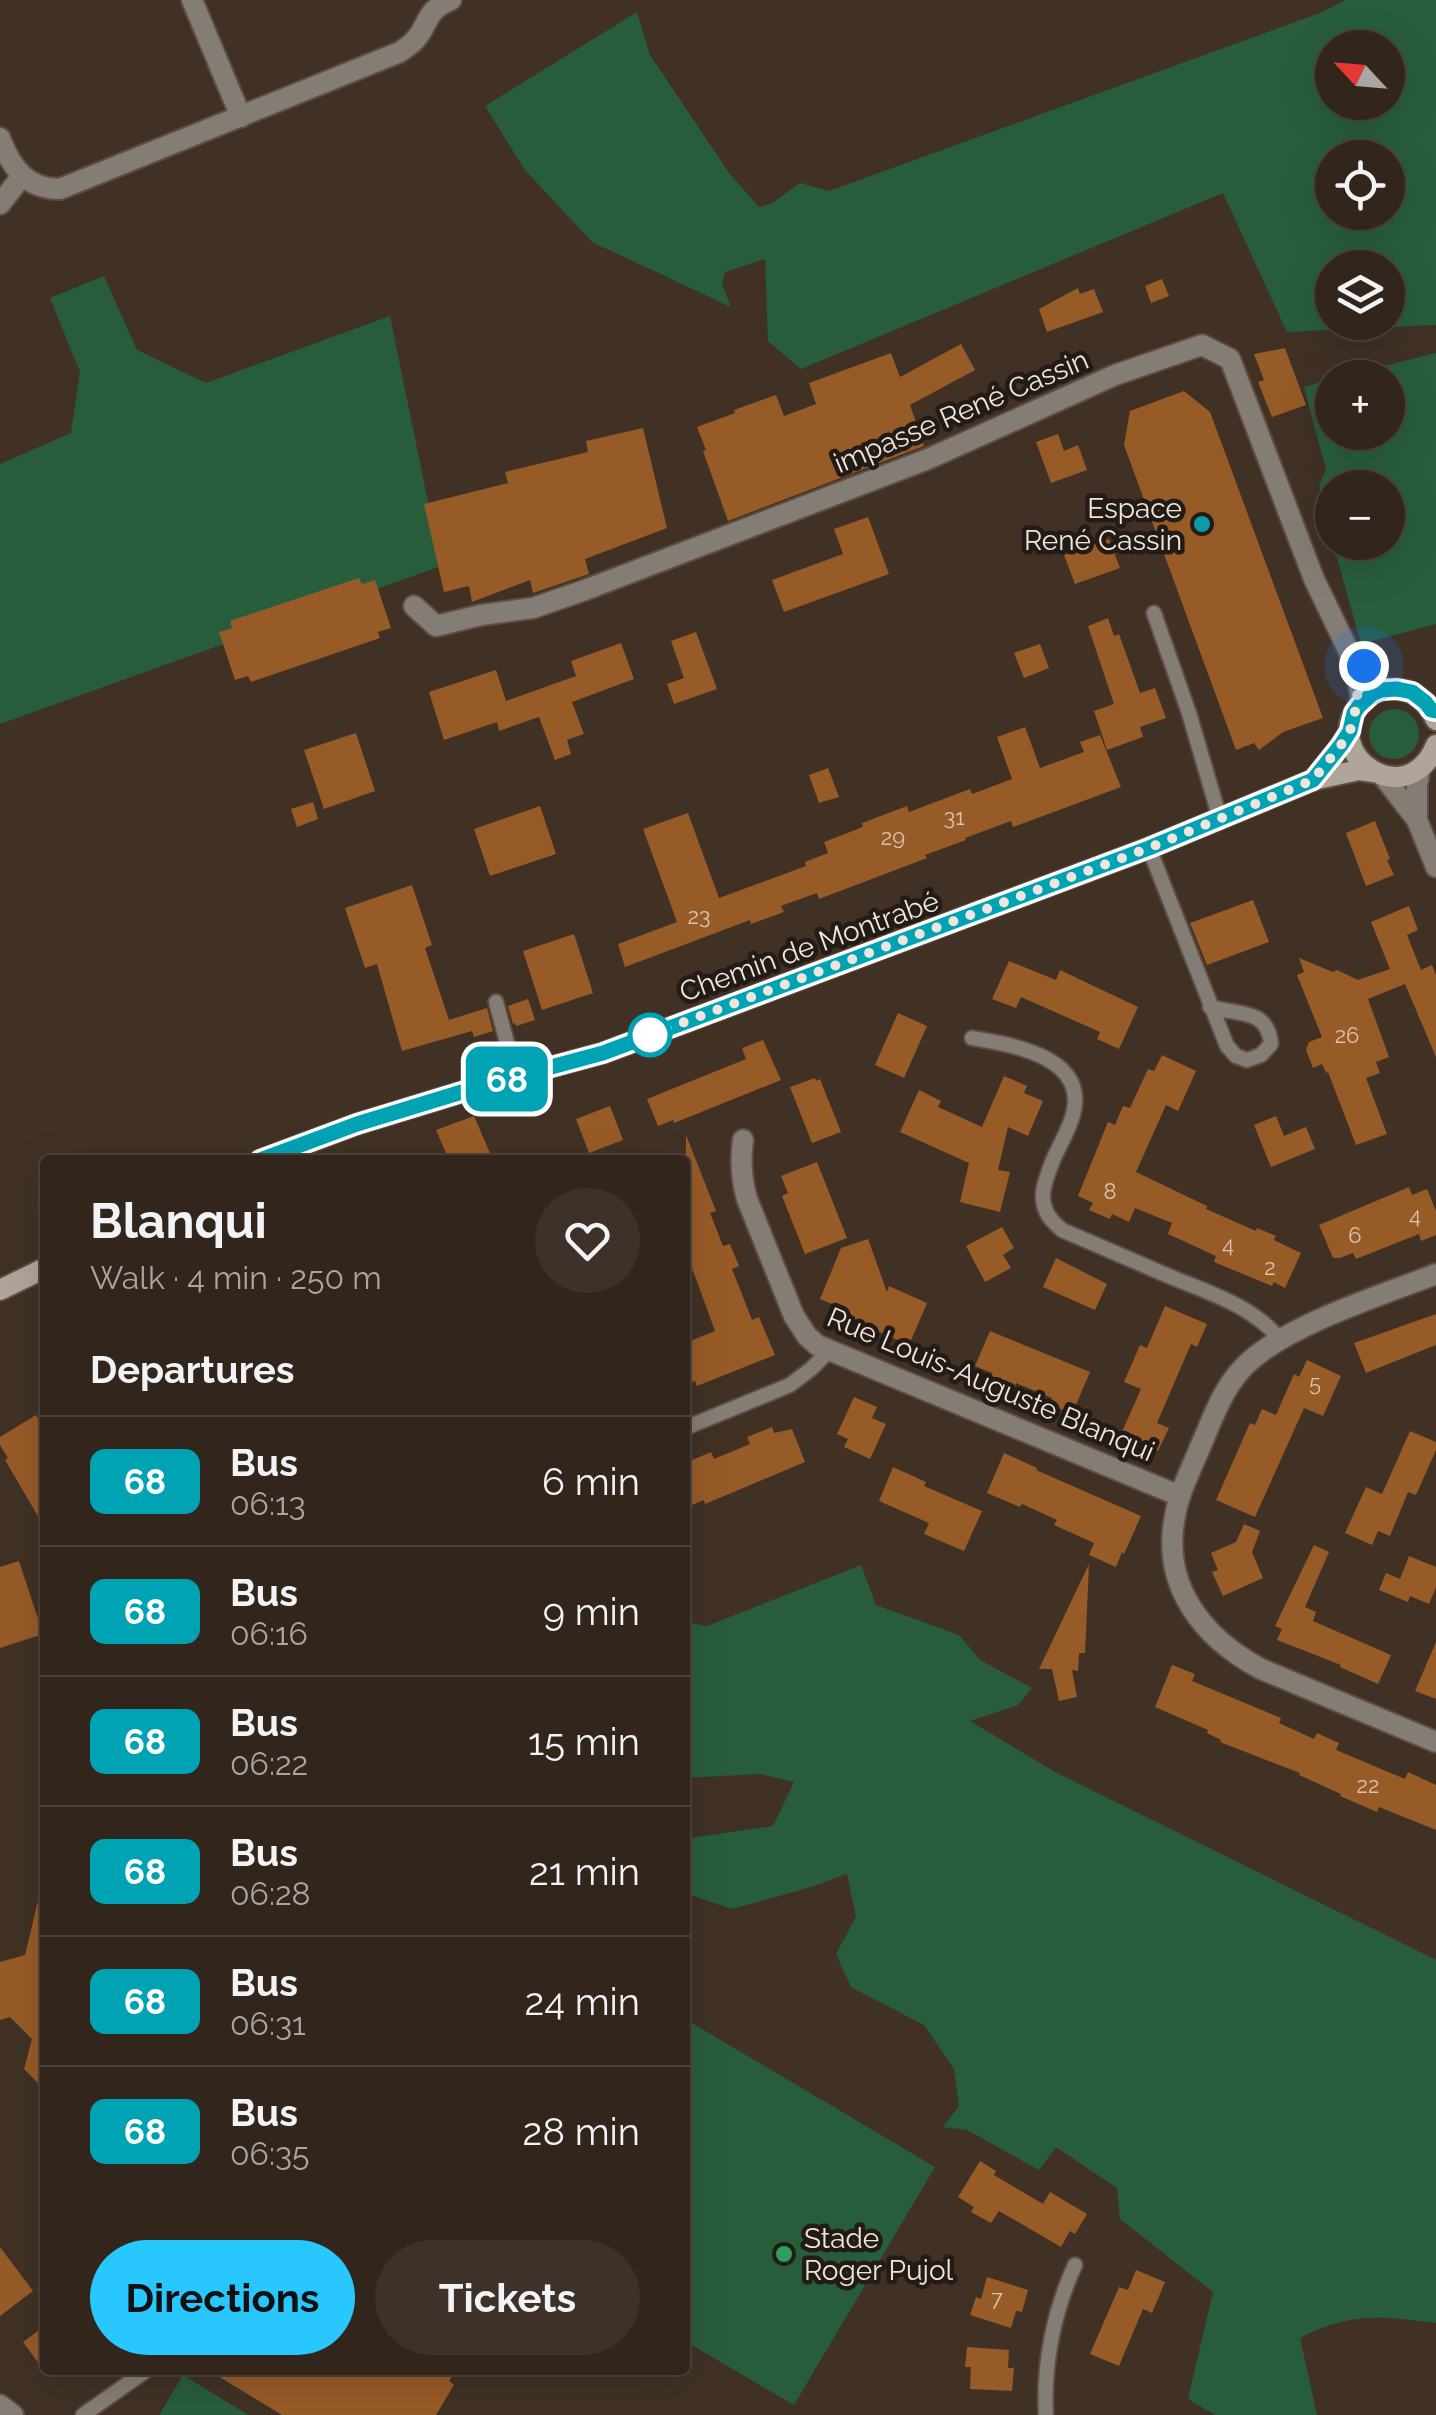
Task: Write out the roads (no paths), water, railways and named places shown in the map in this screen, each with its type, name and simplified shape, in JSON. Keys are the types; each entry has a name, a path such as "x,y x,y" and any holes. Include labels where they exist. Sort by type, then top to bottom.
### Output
{"street":[{"path":"192,0 241,117"},
{"path":"0,138 22,176 44,189 60,189 400,52 415,41 427,18 442,2"},
{"path":"0,204 22,176"},
{"name":"impasse René Cassin","path":"414,606 436,626 533,608 928,459 1115,375 1202,345 1230,358 1314,578 1351,656"},
{"path":"1359,706 1372,694 1390,689 1412,692 1434,714"},
{"name":"Chemin de Montrabé","path":"1313,780 1350,731 1359,706"},
{"path":"1350,731 1356,755 1378,774 1417,820 1436,867"},
{"path":"1417,820 1417,785 1431,754"},
{"name":"Chemin de Montrabé","path":"273,1155 357,1124 603,1053 1149,848 1313,780 1358,770 1403,776 1431,754"},
{"name":"Rue Louis-Auguste Blanqui","path":"743,1140 740,1159 744,1189 800,1327 817,1344 1180,1496"},
{"path":"0,1290 40,1270"},
{"path":"1436,1274 1312,1324 1249,1362 1227,1388 1180,1496 1173,1534 1177,1572 1191,1610 1238,1657 1436,1742"},
{"path":"0,2405 13,2415"}],"lane":[{"path":"1154,613 1189,712 1220,819"},
{"path":"1351,656 1390,689"},
{"path":"1351,656 1359,706"},
{"path":"1149,848 1210,1008 1227,1046 1236,1056 1247,1060 1261,1056 1271,1044 1264,1022 1250,1014 1210,1008"},
{"path":"496,1002 516,1076"},
{"path":"972,1038 1012,1044 1052,1061 1068,1075 1076,1091 1074,1111 1046,1178 1042,1201 1049,1218 1062,1230 1253,1315 1280,1340"},
{"path":"690,1426 790,1385 812,1370 829,1351"},
{"path":"1046,2415 1046,2371 1051,2342 1075,2265"},
{"path":"82,2415 140,2375"}],"place":[{"name":"Espace René Cassin","path":"1202,524"},
{"name":"Stade Roger Pujol","path":"784,2254"}]}
